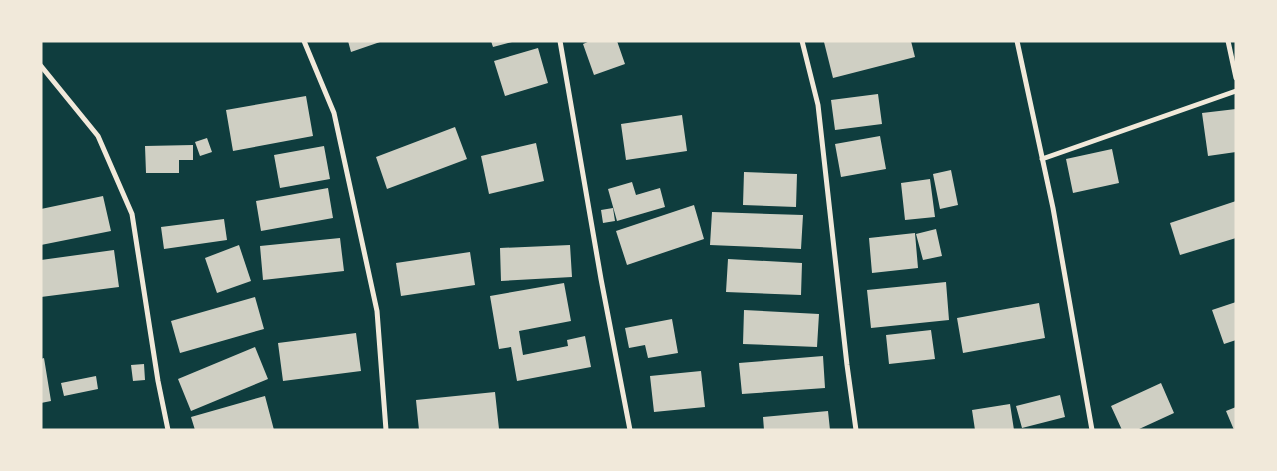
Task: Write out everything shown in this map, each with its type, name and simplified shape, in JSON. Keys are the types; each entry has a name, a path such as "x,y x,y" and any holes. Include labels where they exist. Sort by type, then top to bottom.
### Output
{"street":[{"path":"304,41 334,113 377,311 386,430"},
{"path":"560,41 601,279 630,430"},
{"path":"802,41 818,105 856,430"},
{"path":"1017,41 1042,159 1092,430"},
{"path":"1228,41 1236,78"},
{"path":"41,66 98,136 132,214 158,381 168,430"},
{"path":"1042,159 1236,91"}],"building":[{"path":"348,41 380,41 380,42 351,52"},
{"path":"491,41 512,41 512,42 493,47"},
{"path":"590,41 617,41 625,64 594,75 583,44"},
{"path":"911,41 915,57 833,78 824,42"},
{"path":"538,48 548,83 505,96 494,61"},
{"path":"878,94 882,124 835,130 831,100"},
{"path":"306,96 313,136 233,151 226,110"},
{"path":"1236,109 1236,152 1208,156 1202,113"},
{"path":"682,115 687,151 626,160 621,124"},
{"path":"455,127 467,159 387,189 376,157"},
{"path":"880,136 886,169 841,177 835,144"},
{"path":"207,138 212,152 200,156 195,142"},
{"path":"536,143 544,181 489,194 481,156"},
{"path":"193,145 193,160 179,160 179,173 146,173 145,146"},
{"path":"324,146 330,179 280,188 274,155"},
{"path":"1112,149 1119,183 1073,193 1066,159"},
{"path":"951,170 958,205 940,209 933,174"},
{"path":"744,172 797,174 796,207 743,205"},
{"path":"930,179 935,217 905,220 901,183"},
{"path":"632,182 636,195 660,188 665,207 617,221 608,189"},
{"path":"328,188 333,218 261,231 256,201"},
{"path":"103,196 111,231 41,245 41,209"},
{"path":"1236,201 1236,238 1180,255 1170,223"},
{"path":"694,205 704,239 627,265 616,231"},
{"path":"613,208 615,221 603,223 601,210"},
{"path":"712,212 803,215 801,249 710,245"},
{"path":"224,219 227,240 164,249 161,227"},
{"path":"936,229 942,256 923,260 916,234"},
{"path":"915,233 918,268 872,273 869,238"},
{"path":"340,238 344,271 263,280 260,246"},
{"path":"239,245 251,281 217,293 205,258"},
{"path":"570,245 572,277 501,281 500,248"},
{"path":"114,250 119,287 41,297 41,260"},
{"path":"470,252 475,285 401,296 396,263"},
{"path":"728,259 802,263 801,295 726,292"},
{"path":"946,282 949,320 871,328 867,290"},
{"path":"564,283 571,321 519,331 523,355 568,346 567,340 585,336 591,367 517,381 511,347 499,349 490,296"},
{"path":"255,297 264,329 180,353 171,321"},
{"path":"1236,302 1236,340 1224,344 1212,310"},
{"path":"1039,303 1045,338 963,353 957,318"},
{"path":"744,310 819,314 817,347 743,344"},
{"path":"672,319 678,353 648,358 645,345 629,348 625,328"},
{"path":"931,330 935,359 889,364 886,335"},
{"path":"356,333 361,371 283,381 278,343"},
{"path":"255,347 268,379 191,411 178,379"},
{"path":"823,356 825,388 742,394 739,363"},
{"path":"44,358 51,401 41,403 41,359"},
{"path":"144,364 145,380 133,381 131,365"},
{"path":"701,371 705,407 654,412 650,376"},
{"path":"96,376 98,389 64,396 61,383"},
{"path":"1161,383 1174,413 1137,430 1122,430 1111,406"},
{"path":"495,392 499,429 419,430 416,400"},
{"path":"1060,395 1065,417 1022,428 1016,406"},
{"path":"265,396 274,430 195,430 191,417"},
{"path":"1010,404 1014,430 975,430 972,410"},
{"path":"1236,407 1236,430 1234,430 1226,411"},
{"path":"828,411 830,430 764,430 763,417"}]}
